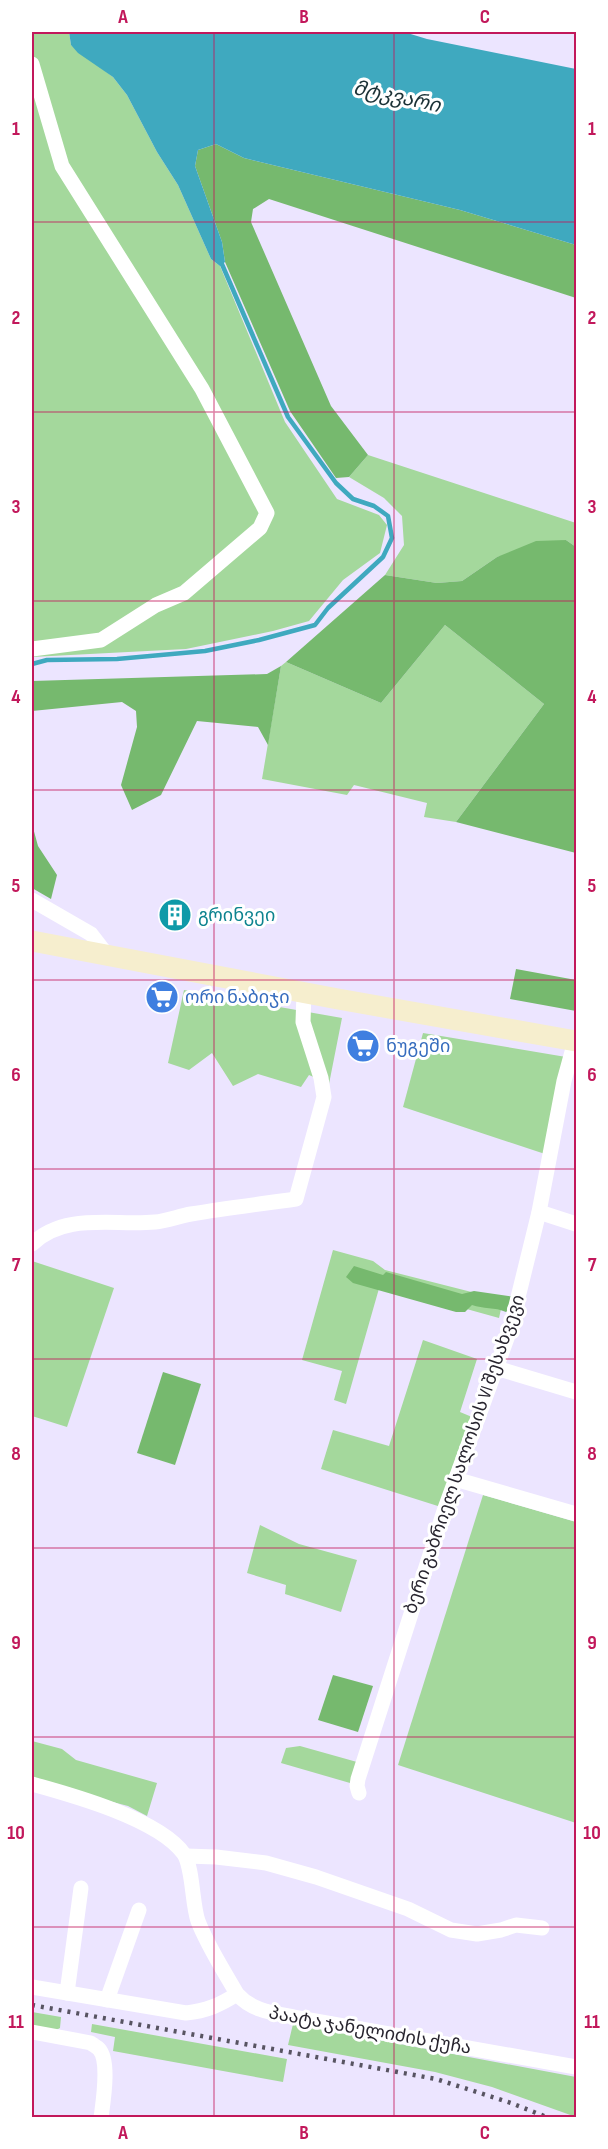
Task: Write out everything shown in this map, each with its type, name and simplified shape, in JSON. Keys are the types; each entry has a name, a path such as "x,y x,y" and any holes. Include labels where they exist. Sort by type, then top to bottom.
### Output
{"main road":[{"path":"32,941 304,993 575,1041"}],"street":[{"path":"32,64 62,166 202,389 267,513 260,528 184,593 156,605 101,640 32,649"},
{"path":"32,900 91,934 108,956"},
{"path":"32,1244 41,1235 64,1226 80,1223 155,1222 296,1199 324,1097 321,1078 303,1022 304,993"},
{"name":"ბერი გაბრიელ სალოსის VI შესახვევი","path":"359,1793 358,1779 455,1479 510,1330 539,1212 564,1081 575,1041"},
{"path":"539,1212 576,1224"},
{"path":"496,1368 576,1392"},
{"path":"455,1479 576,1514"},
{"path":"32,1784 65,1793 132,1818 177,1846 186,1856 266,1863 316,1877 408,1909 451,1930 477,1934 516,1925 542,1928"},
{"name":"პაატა ჯანელიძის ქუჩა","path":"186,1856 198,1920 237,1994 243,2002 252,2007 267,2012 576,2067"},
{"path":"67,1993 81,1888"},
{"path":"107,2000 139,1910"},
{"path":"32,1987 186,2013 212,2009 237,1994"},
{"path":"32,2032 91,2043 99,2048 103,2056 105,2087 101,2118"}],"green space":[{"path":"32,32 69,32 71,45 113,77 127,95 157,152 178,185 211,259 220,266 285,422 337,499 379,515 387,525 380,553 343,580 309,621 186,649 32,657"},
{"path":"216,144 244,158 460,210 576,245 576,298 269,199 253,209 251,222 331,406 368,455 349,477 336,478 290,411 225,262 222,242 195,166 198,150"},
{"path":"368,455 576,523 576,547 566,540 497,557 462,581 437,583 385,575 404,545 402,516 384,498 349,477"},
{"path":"566,540 576,547 576,853 456,822 544,704 445,625 381,703 286,662 385,575 437,583 462,581 497,557 536,541"},
{"path":"445,625 544,704 456,822 424,817 427,803 354,785 347,795 262,779 281,666 286,662 381,703"},
{"path":"281,666 268,745 258,727 197,721 161,795 132,810 121,785 137,727 136,711 122,702 32,711 32,681 267,674"},
{"path":"32,824 38,846 57,875 51,899 32,888"},
{"path":"516,969 576,980 576,1011 510,999"},
{"path":"184,990 342,1018 329,1084 309,1075 301,1087 258,1074 233,1086 212,1053 189,1070 168,1063"},
{"path":"423,1033 566,1057 545,1154 403,1107"},
{"path":"333,1250 373,1261 385,1270 503,1300 499,1318 380,1285 346,1404 334,1400 342,1371 302,1360"},
{"path":"32,1261 114,1288 67,1427 32,1416"},
{"path":"354,1266 383,1275 386,1272 462,1294 474,1291 515,1297 512,1308 506,1312 472,1305 465,1312 456,1312 353,1283 346,1277"},
{"path":"423,1340 477,1359 460,1412 472,1417 441,1507 321,1469 333,1430 389,1446"},
{"path":"163,1372 201,1384 175,1465 137,1453"},
{"path":"483,1495 576,1522 576,1823 398,1765"},
{"path":"260,1525 299,1544 357,1560 341,1612 285,1594 286,1585 247,1573"},
{"path":"333,1675 373,1686 358,1732 318,1720"},
{"path":"32,1741 62,1749 76,1760 157,1783 147,1816 128,1806 32,1781"},
{"path":"300,1746 357,1762 350,1783 281,1763 286,1748"},
{"path":"32,2012 61,2017 60,2028 54,2031 32,2028"},
{"path":"92,2024 287,2059 283,2082 113,2051 115,2037 91,2032"},
{"path":"293,2024 576,2077 576,2117 492,2087 435,2072 288,2045"}],"water":[{"name":"მტკვარი","path":"69,32 404,32 427,39 576,69 576,245 460,210 244,158 216,144 198,150 195,166 222,242 225,262 220,266 211,259 178,185 157,152 127,95 113,77 78,53 71,45"}],"waterway":[{"path":"32,664 47,660 117,659 205,651 315,625 328,608 383,557 392,538 388,516 374,506 353,499 336,483 288,417 221,262"}],"railway":[{"path":"32,2005 436,2079 549,2118"}],"place":[{"name":"გრინვეი","path":"175,915"},
{"name":"ორი ნაბიჯი","path":"162,997"},
{"name":"ნუგეში","path":"363,1046"}]}
